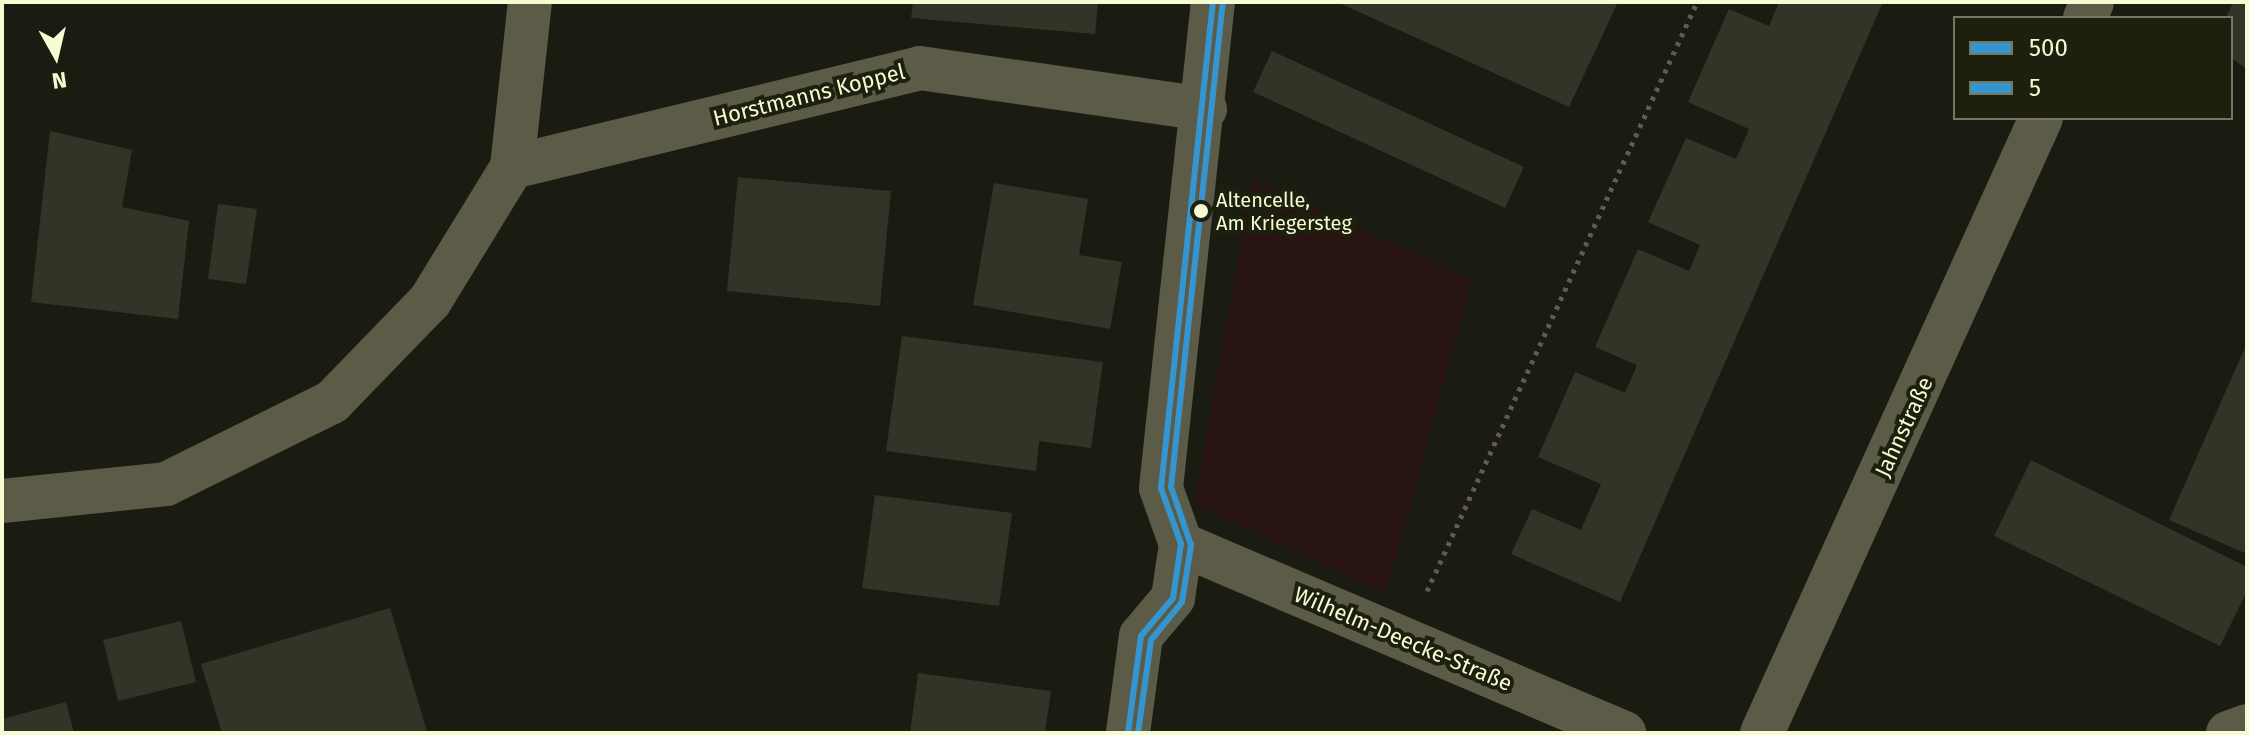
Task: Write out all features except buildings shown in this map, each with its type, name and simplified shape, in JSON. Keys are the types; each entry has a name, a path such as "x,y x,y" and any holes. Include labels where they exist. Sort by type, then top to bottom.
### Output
{"street":[{"path":"2,501 166,484 332,402 430,301 512,167 530,2"},
{"path":"1128,733 1141,636 1173,598 1181,544 1161,488 1205,109 1213,2"},
{"name":"Horstmanns Koppel","path":"512,167 920,68 1205,109"},
{"name":"Jahnstraße","path":"1762,733 2040,120"},
{"name":"Wilhelm-Deecke-Straße","path":"1181,544 1624,733"},
{"path":"2228,733 2247,726"}],"path":[{"path":"1404,639 1697,2"}],"shaded area":[{"path":"1252,180 1472,279 1386,594 1194,504"}],"transit line":[{"name":"500","path":"1128,733 1141,636 1173,598 1181,544 1161,488 1213,2"},
{"name":"5","path":"1138,733 1151,640 1182,602 1191,545 1171,487 1223,3"}],"place":[{"name":"Altencelle, Am Kriegersteg","path":"1201,211"}]}
